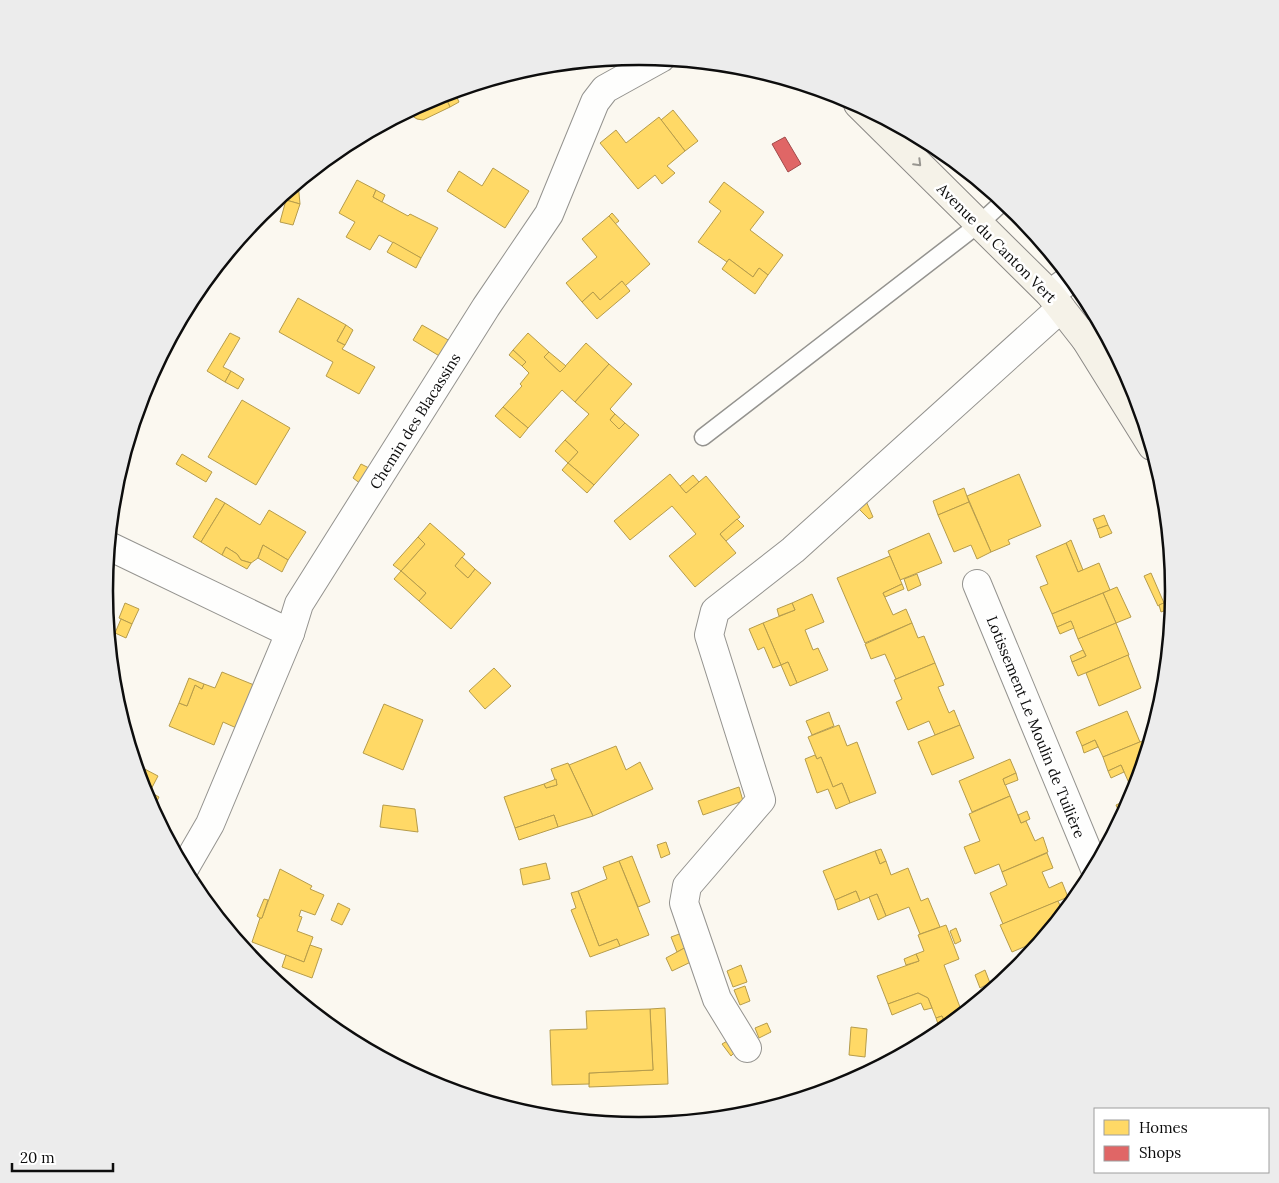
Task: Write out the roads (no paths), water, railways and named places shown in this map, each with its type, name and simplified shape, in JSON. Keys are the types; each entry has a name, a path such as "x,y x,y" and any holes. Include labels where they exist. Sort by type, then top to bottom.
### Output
{"street":[{"name":"Chemin des Blacassins","path":"188,862 210,824 290,633 299,604 486,307 548,214 595,102 605,89 648,65"},
{"name":"Avenue du Canton Vert","path":"875,120 979,224 1061,293 1094,334 1134,411"},
{"path":"747,1048 717,999 684,903 687,886 761,800 709,635 714,610 793,550 1061,293"},
{"path":"115,549 290,633"},
{"name":"Lotissement Le Moulin de Tuilière","path":"977,584 1091,861"}],"lane":[{"path":"703,437 979,224 998,206"}]}
